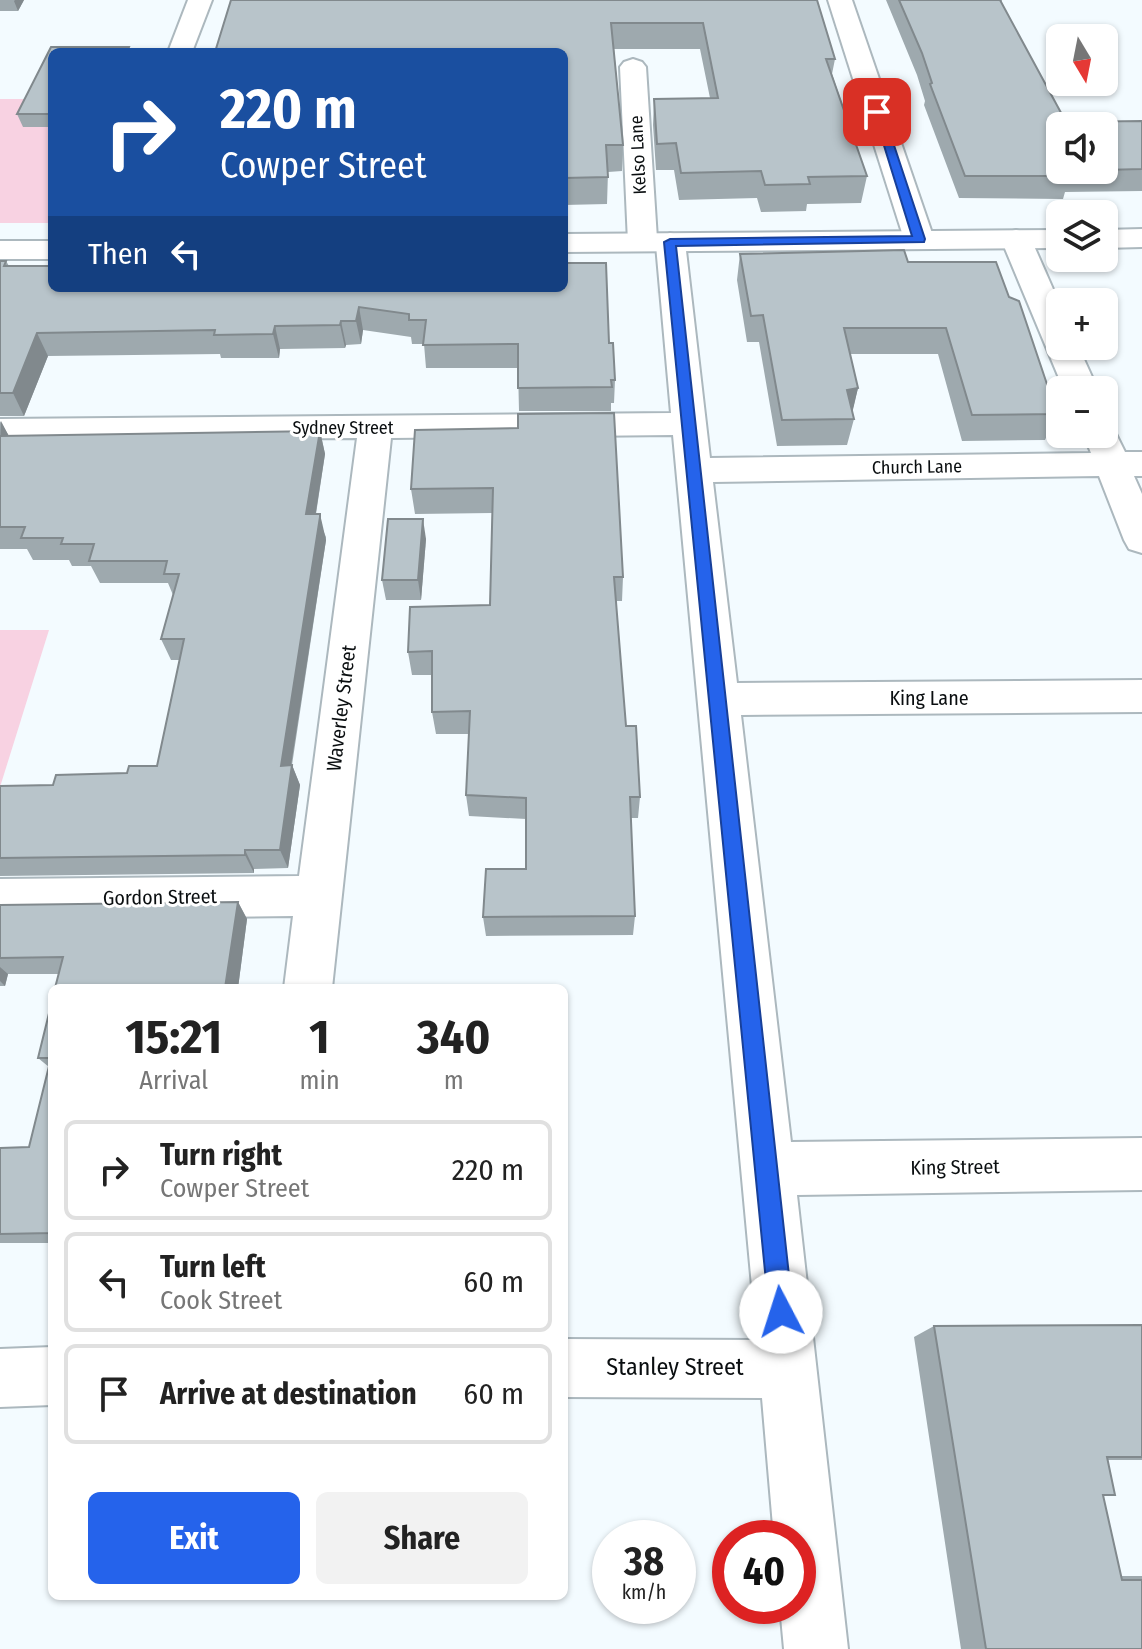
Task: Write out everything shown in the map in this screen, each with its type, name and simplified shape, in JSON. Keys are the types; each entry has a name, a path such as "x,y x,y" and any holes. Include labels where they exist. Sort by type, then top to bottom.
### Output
{"street":[{"path":"182,48 200,0"},
{"path":"840,0 919,239"},
{"name":"Kelso Lane","path":"633,67 656,242 687,424 768,1169 816,1649"},
{"path":"1118,239 1142,238"},
{"path":"1016,239 1046,309"},
{"path":"568,243 1046,239"},
{"path":"0,250 48,250"},
{"name":"Sydney Street","path":"0,430 687,424"},
{"name":"Waverley Street","path":"308,984 375,427"},
{"path":"1118,454 1142,540"},
{"name":"Church Lane","path":"692,470 1118,454"},
{"name":"King Lane","path":"717,699 1142,696"},
{"name":"Gordon Street","path":"0,899 319,896"},
{"name":"King Street","path":"768,1169 1142,1164"},
{"name":"Stanley Street","path":"568,1368 786,1369"},
{"path":"0,1378 48,1376"}],"shaded area":[{"path":"0,99 48,99 48,223 0,223"},
{"path":"0,630 49,630 0,787"}],"building":[{"path":"231,0 817,0 835,59 826,59 867,176 808,177 810,184 765,185 761,171 681,173 676,143 657,144 654,99 718,98 703,23 611,23 623,145 606,145 608,177 568,178 568,48 216,48"},
{"path":"899,0 1000,0 1046,85 1046,96 1052,96 1061,112 1046,112 1046,176 965,176 930,84 922,53"},
{"path":"51,47 129,47 129,48"},
{"path":"48,53 48,114 17,114"},
{"path":"1118,121 1142,121 1142,169 1118,170"},
{"path":"904,250 908,262 996,262 1009,297 1019,301 1046,381 1046,414 972,415 946,328 844,328 858,388 847,390 854,419 782,420 763,315 751,316 740,254"},
{"path":"0,261 6,261 4,266 48,266 48,292 568,292 568,263 606,263 609,343 613,343 615,380 611,380 612,387 518,388 518,344 423,345 426,320 409,320 409,314 359,307 356,321 341,321 340,325 275,326 273,334 214,335 215,330 37,333 13,393 0,393"},
{"path":"614,413 623,577 614,577 626,726 636,726 640,797 630,797 635,916 483,917 486,869 526,869 526,798 466,795 470,711 432,712 432,651 408,652 410,607 490,605 493,488 411,489 415,430 518,428 518,414"},
{"path":"320,431 306,514 320,514 320,517 281,766 292,765 280,850 245,850 245,855 0,858 0,786 53,785 56,775 127,773 129,766 157,766 184,639 161,639 179,574 164,574 167,561 89,561 94,544 61,544 63,538 21,538 25,527 0,527 0,436"},
{"path":"388,519 423,519 418,580 382,580"},
{"path":"238,902 226,984 56,984 63,957 0,958 0,905"},
{"path":"48,1017 48,1058 38,1058"},
{"path":"48,1070 48,1233 0,1234 0,1148 29,1147"},
{"path":"1142,1325 1142,1457 1107,1457 1115,1495 1103,1495 1122,1580 1142,1580 1142,1649 986,1649 934,1326"}],"route":[{"path":"781,1312 670,242 919,239 877,112"}]}
